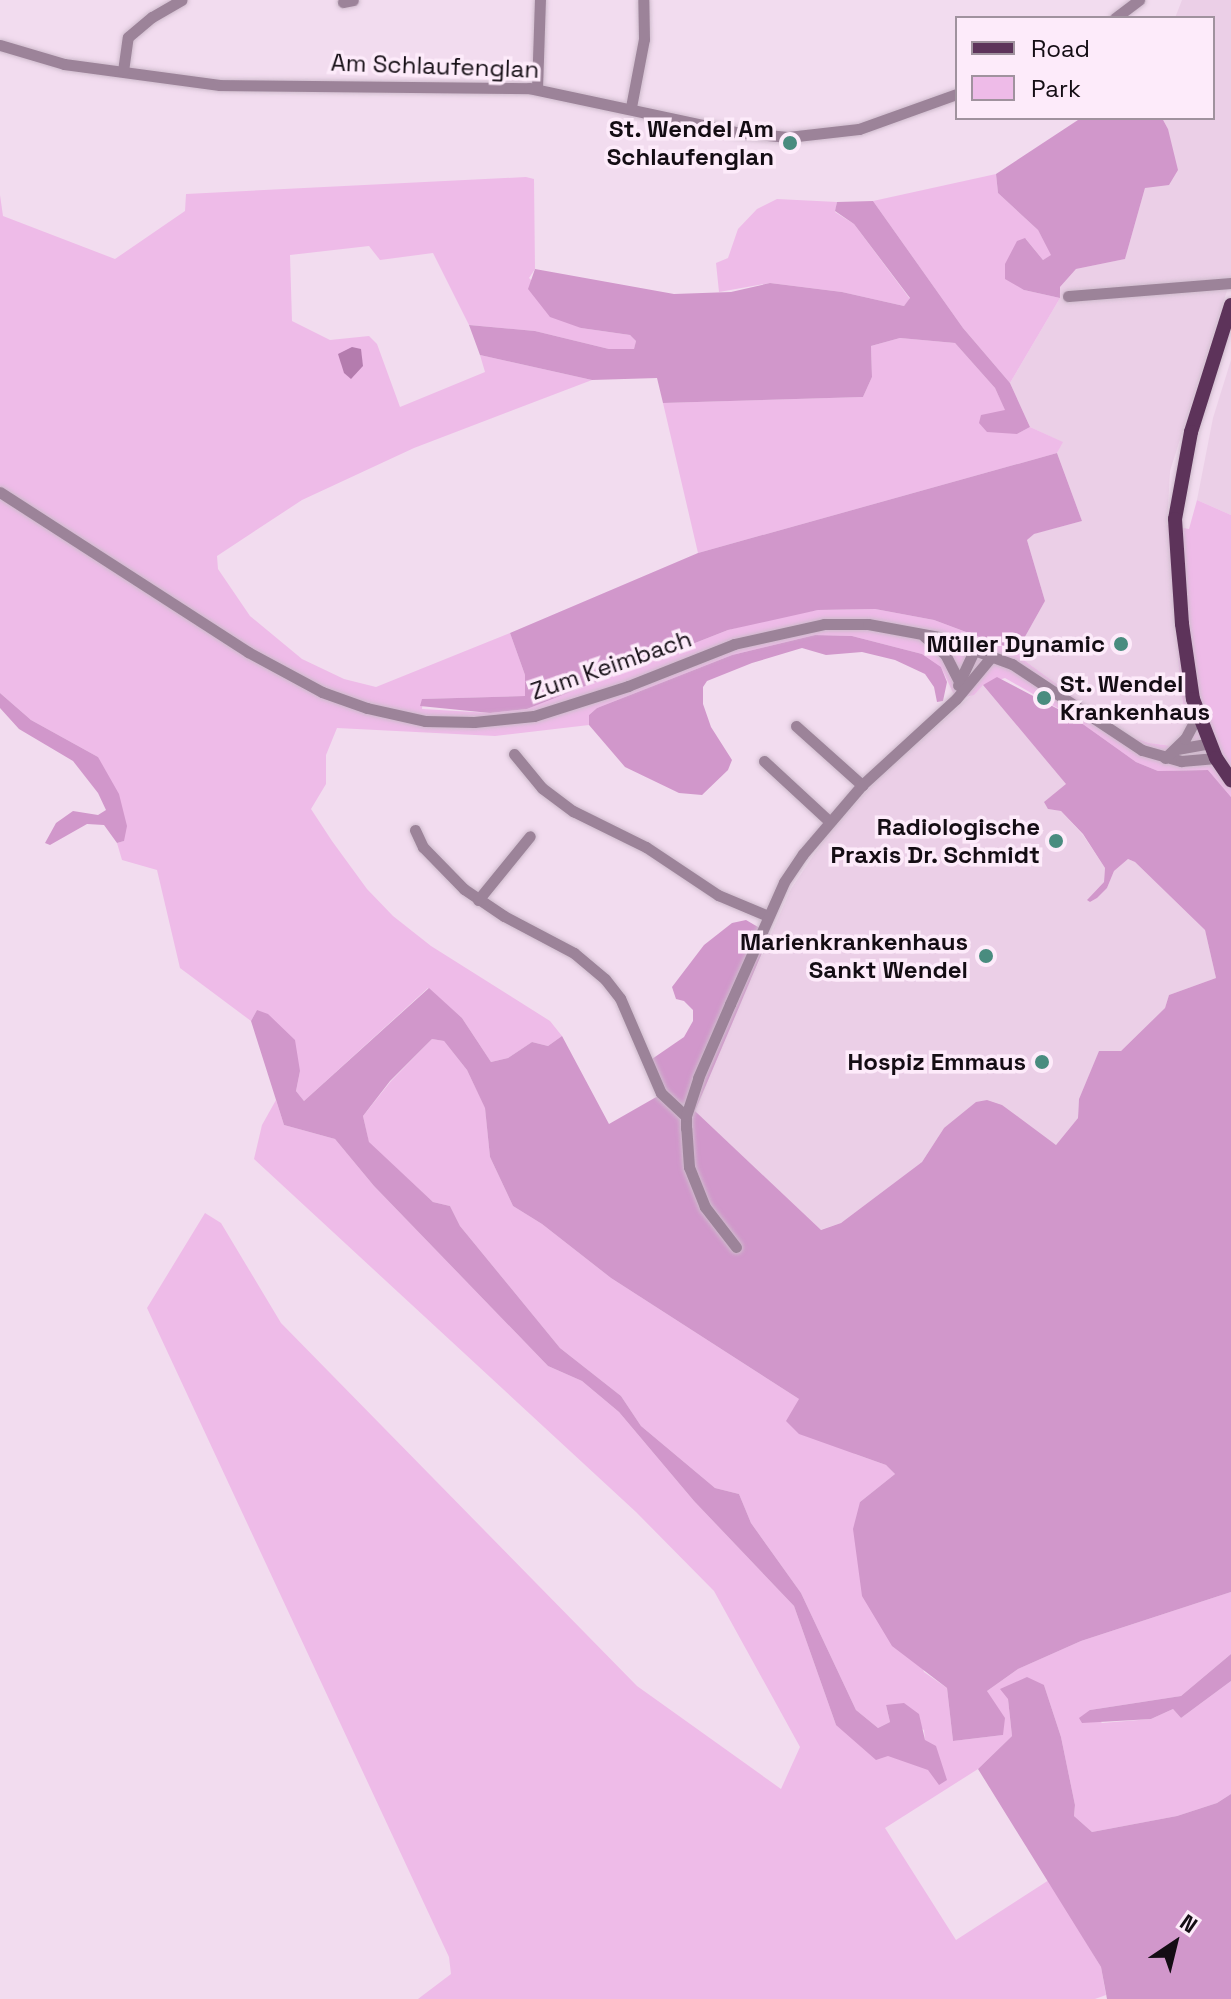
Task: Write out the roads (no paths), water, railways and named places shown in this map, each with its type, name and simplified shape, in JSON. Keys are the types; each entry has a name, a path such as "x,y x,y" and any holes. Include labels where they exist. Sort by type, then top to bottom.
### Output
{"main road":[{"path":"1231,305 1191,432 1175,519 1182,624 1199,713 1216,758 1231,780"}],"street":[{"path":"123,71 128,37 152,17 182,0"},
{"path":"537,89 540,0"},
{"path":"631,107 644,39 643,0"},
{"path":"1118,16 1139,0"},
{"name":"Am Schlaufenglan","path":"0,45 64,64 220,85 537,89 736,132 794,137 859,129 955,95"},
{"path":"1068,296 1231,283"},
{"name":"Zum Keimbach","path":"0,492 234,644 322,692 367,708 425,721 474,722 534,716 628,686 734,644 824,624 868,624 920,633 992,656 1027,671 1123,739 1165,758 1181,761 1216,758"},
{"path":"920,633 945,654 958,680"},
{"path":"956,699 958,680 974,650"},
{"path":"736,1247 705,1207 689,1167 686,1116 698,1078 768,916 784,882 829,821 862,785 956,699 992,656"},
{"path":"1165,758 1176,749 1199,713"},
{"path":"796,726 862,785"},
{"path":"1176,749 1210,743"},
{"path":"514,754 542,788 646,847 718,895 768,916"},
{"path":"764,761 829,821"},
{"path":"415,830 423,847 446,873 478,900 574,953 605,979 620,998 661,1093 686,1116"},
{"path":"478,900 530,836"}],"place":[{"name":"St. Wendel Am Schlaufenglan","path":"790,143"},
{"name":"Müller Dynamic","path":"1121,644"},
{"name":"St. Wendel Krankenhaus","path":"1044,698"},
{"name":"Radiologische Praxis Dr. Schmidt","path":"1056,841"},
{"name":"Marienkrankenhaus Sankt Wendel","path":"986,956"},
{"name":"Hospiz Emmaus","path":"1042,1062"}]}
